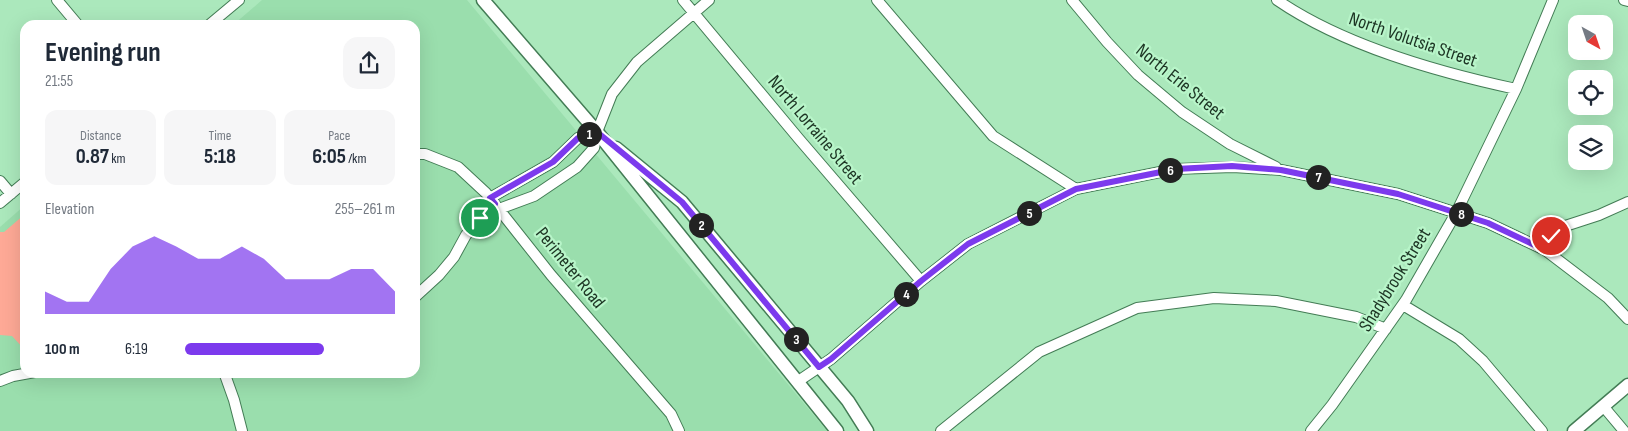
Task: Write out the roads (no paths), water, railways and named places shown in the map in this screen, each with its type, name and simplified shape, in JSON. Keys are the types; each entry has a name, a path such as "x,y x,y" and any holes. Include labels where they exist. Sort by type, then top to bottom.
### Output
{"main road":[{"path":"484,0 597,132 837,431"},
{"path":"597,132 682,202 848,401 867,431"},
{"path":"1574,431 1628,385"}],"street":[{"path":"57,0 74,20"},
{"path":"216,20 239,0"},
{"name":"North Lorraine Street","path":"683,0 921,281"},
{"path":"495,203 534,196 577,167 594,148 597,132 612,94 637,62 709,0"},
{"path":"876,0 993,136 1076,189"},
{"name":"North Erie Street","path":"1072,0 1107,42 1138,74 1182,112 1230,144 1281,170"},
{"name":"North Volutsia Street","path":"1277,0 1334,32 1416,63 1478,81 1516,89"},
{"name":"Shadybrook Street","path":"1311,431 1332,405 1403,305 1456,213 1516,89 1553,0"},
{"path":"1624,0 1628,1"},
{"path":"420,292 454,258 466,235 495,203 553,162 578,138 597,132"},
{"name":"Perimeter Road","path":"420,154 425,154 458,167 495,203 551,275 671,414 678,431"},
{"path":"797,382 831,359 921,281 968,244 1076,189 1176,169 1232,166 1281,170 1398,194 1488,223 1545,250 1608,298 1628,319"},
{"path":"0,181 11,194"},
{"path":"0,203 20,186"},
{"path":"1545,250 1551,236 1559,228 1599,215 1628,202"},
{"path":"941,431 1039,352 1137,308 1214,298 1276,301 1356,317 1386,329"},
{"path":"1403,305 1459,338 1483,361 1542,431"},
{"path":"0,381 20,375"},
{"path":"226,378 242,431"},
{"path":"1603,406 1624,431"}]}
